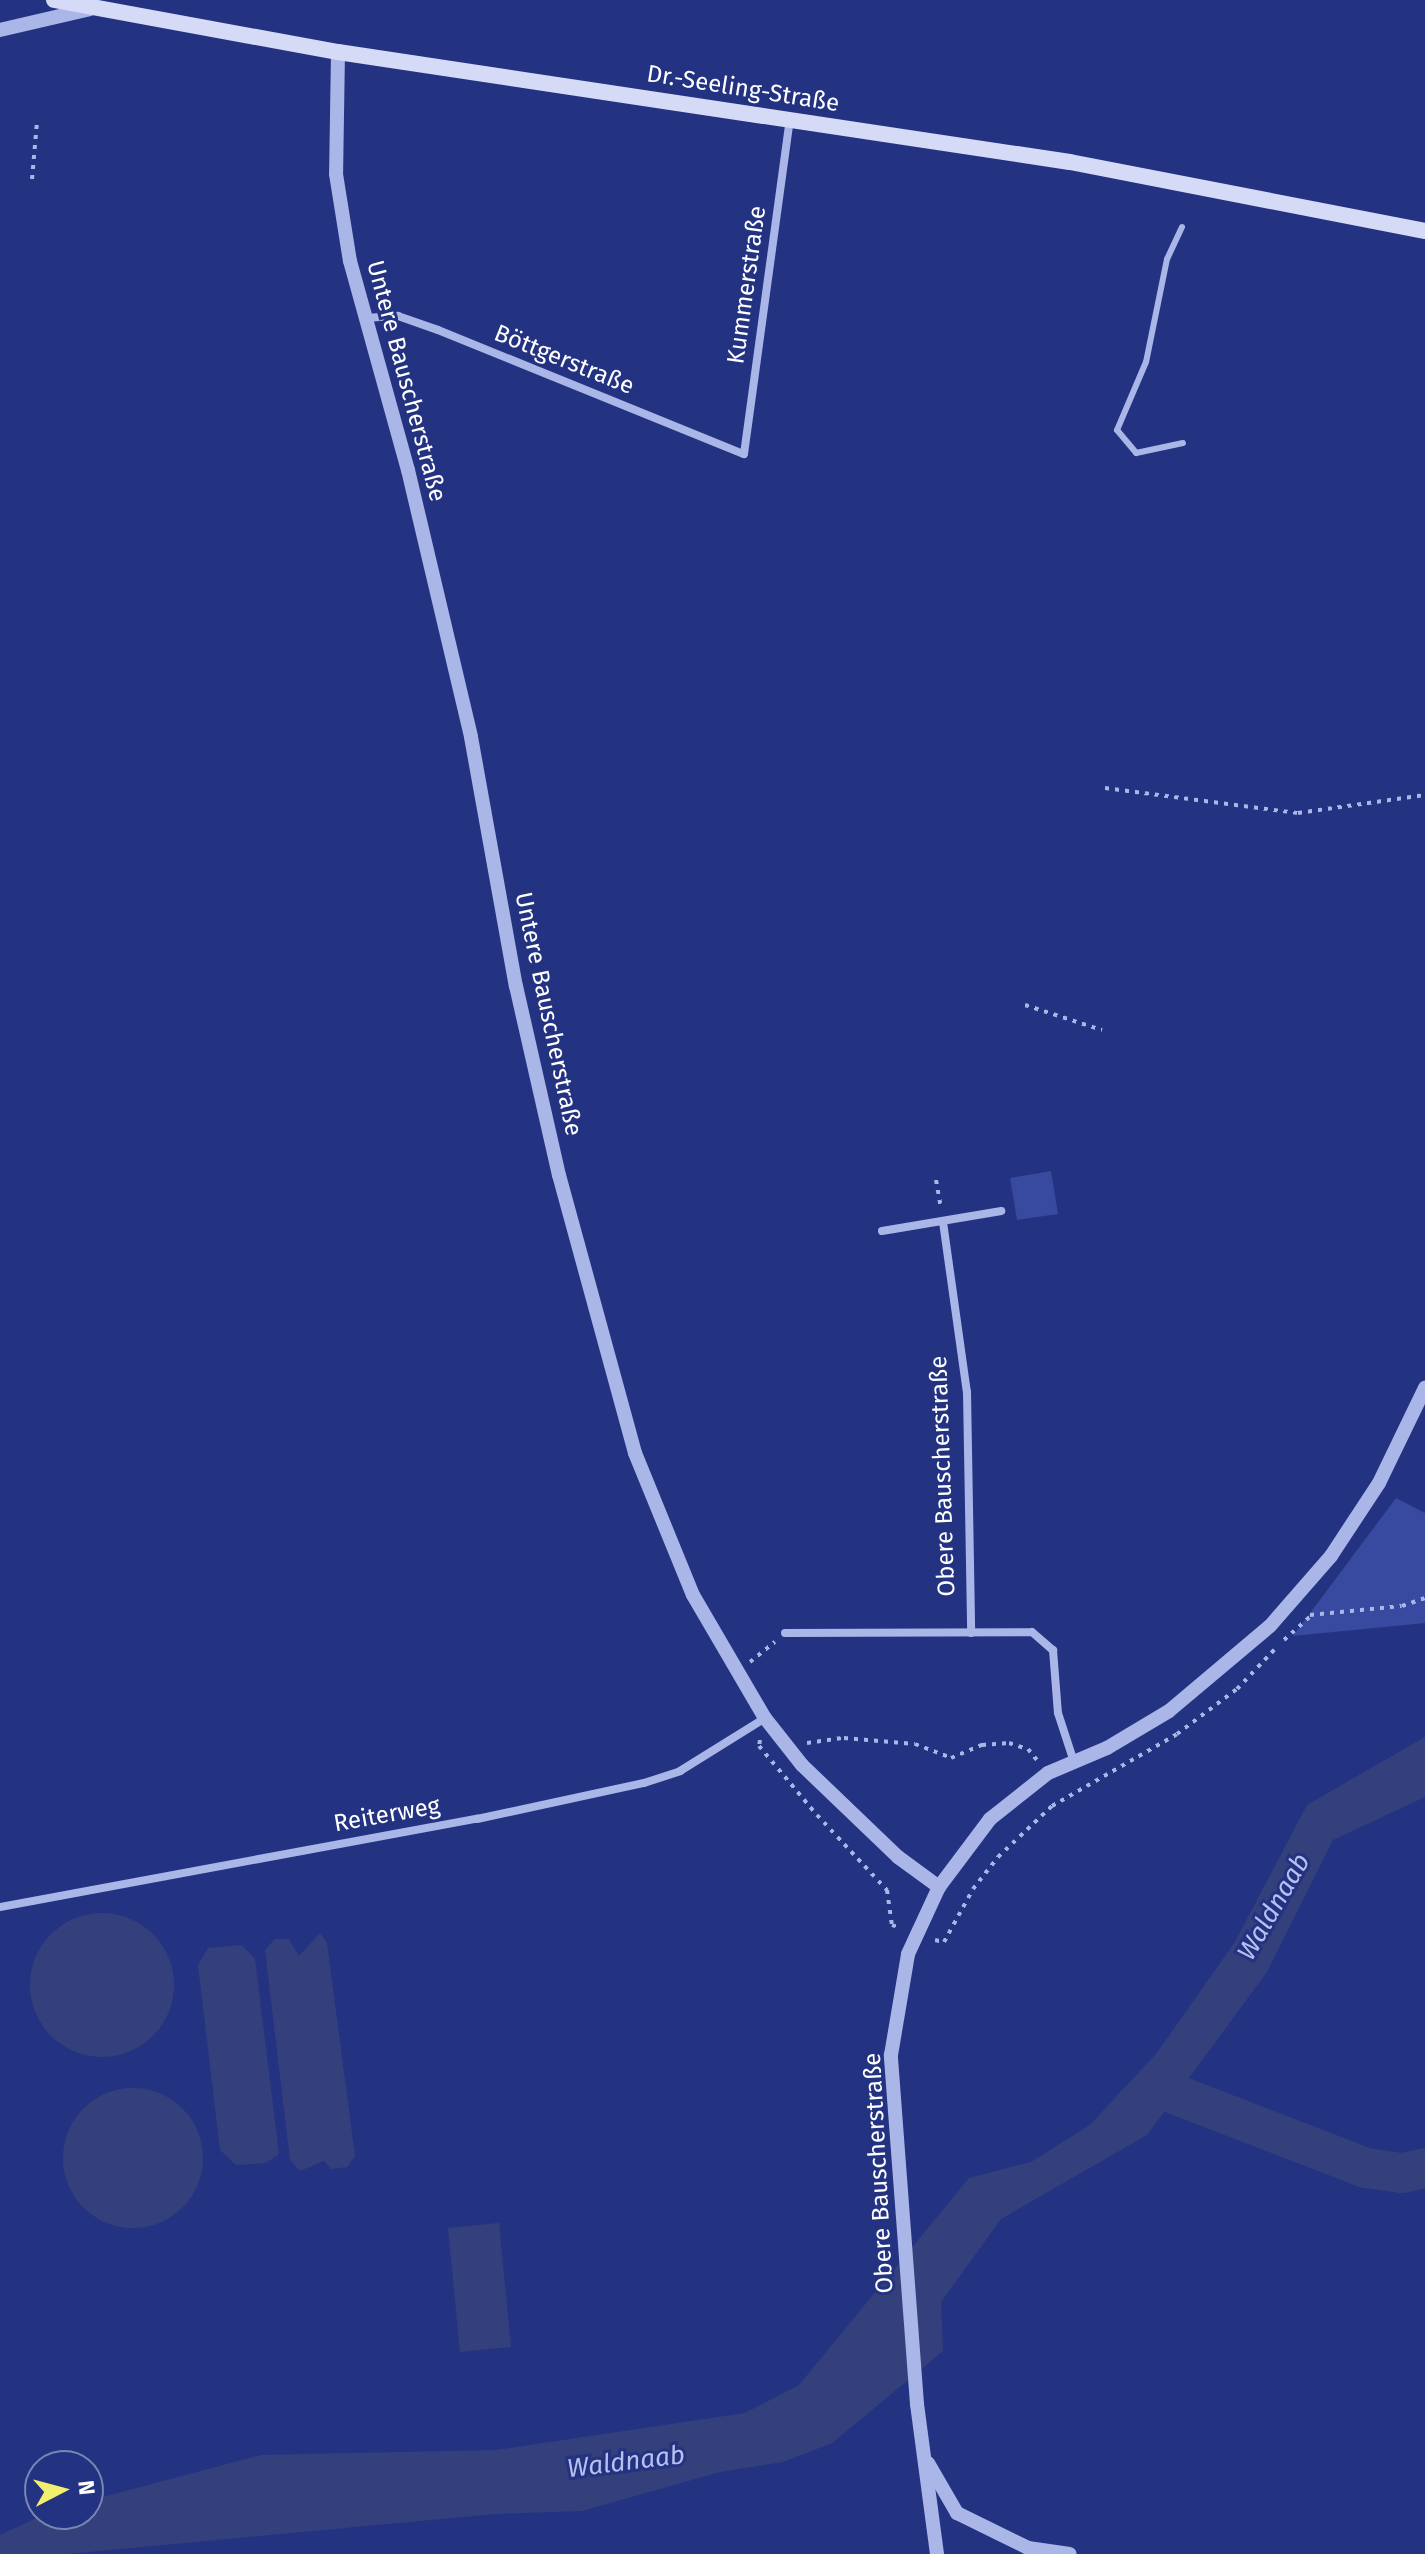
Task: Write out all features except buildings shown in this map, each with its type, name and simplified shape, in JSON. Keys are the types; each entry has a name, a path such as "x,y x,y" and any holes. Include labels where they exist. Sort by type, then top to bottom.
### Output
{"main road":[{"name":"Dr.-Seeling-Straße","path":"54,0 338,52 1070,162 1425,231"}],"street":[{"path":"0,30 90,9"},
{"name":"Untere Bauscherstraße","path":"338,52 336,174 366,318 471,737 516,986 559,1175 635,1453 686,1580 765,1718 788,1746 898,1857 939,1887"},
{"name":"Kummerstraße","path":"744,454 790,120"},
{"name":"Böttgerstraße","path":"366,318 398,316 425,325 744,454"},
{"path":"882,1231 1001,1211"},
{"name":"Obere Bauscherstraße","path":"943,1222 967,1392 971,1633"},
{"name":"Obere Bauscherstraße","path":"937,2554 914,2377 891,2055 900,1991 917,1934 939,1887 990,1819 1048,1773 1169,1711 1290,1604 1331,1556 1379,1483 1425,1388"},
{"path":"785,1633 1032,1632 1046,1639 1053,1650 1063,1740 1074,1762"},
{"name":"Reiterweg","path":"0,1907 477,1819 644,1783 680,1771 765,1718"},
{"path":"924,2456 957,2513 1028,2548 1070,2554"}],"lane":[{"path":"1182,227 1167,259 1146,362 1117,430 1136,453 1183,443"}],"path":[{"path":"32,179 37,122"},
{"path":"1105,788 1298,813 1425,795"},
{"path":"1025,1005 1102,1030"},
{"path":"936,1180 943,1222"},
{"path":"765,1718 759,1746 887,1890 892,1925 944,1942 973,1889 998,1857 1052,1806 1177,1734 1237,1689 1311,1616 1425,1598"},
{"path":"1290,1604 1311,1616"},
{"path":"739,1670 785,1633"},
{"path":"788,1746 844,1738 915,1744 951,1758 982,1745 1009,1743 1028,1749 1048,1773"}],"shaded area":[{"path":"1051,1171 1058,1214 1017,1220 1010,1178"},
{"path":"1396,1498 1425,1513 1425,1623 1293,1636"}],"water":[{"path":"1425,1737 1425,1797 1333,1840 1267,1972 1147,2135 1001,2219 941,2302 943,2351 832,2443 783,2462 720,2472 582,2511 495,2514 67,2554 0,2554 0,2535 24,2524 24,2530 104,2530 104,2497 261,2455 497,2450 745,2413 799,2385 969,2178 1031,2162 1090,2125 1156,2054 1235,1942 1307,1805"},
{"path":"102,1913 130,1918 153,1934 169,1957 174,1985 169,2013 153,2036 130,2052 102,2057 74,2052 51,2036 35,2013 30,1985 35,1957 51,1934 74,1918"},
{"path":"320,1933 327,1943 355,2156 347,2167 331,2169 324,2161 300,2171 290,2160 265,1950 275,1939 289,1939 299,1956"},
{"path":"242,1945 255,1959 279,2154 266,2163 236,2165 220,2150 198,1965 208,1948"},
{"path":"133,2088 160,2093 182,2109 198,2131 203,2158 198,2185 182,2207 160,2223 133,2228 106,2223 84,2207 68,2185 63,2158 68,2131 84,2109 106,2093"},
{"path":"499,2223 511,2347 460,2352 448,2228"}],"waterway":[{"name":"Waldnaab","path":"1133,2107 1156,2087 1366,2168 1402,2173 1425,2168"}]}
